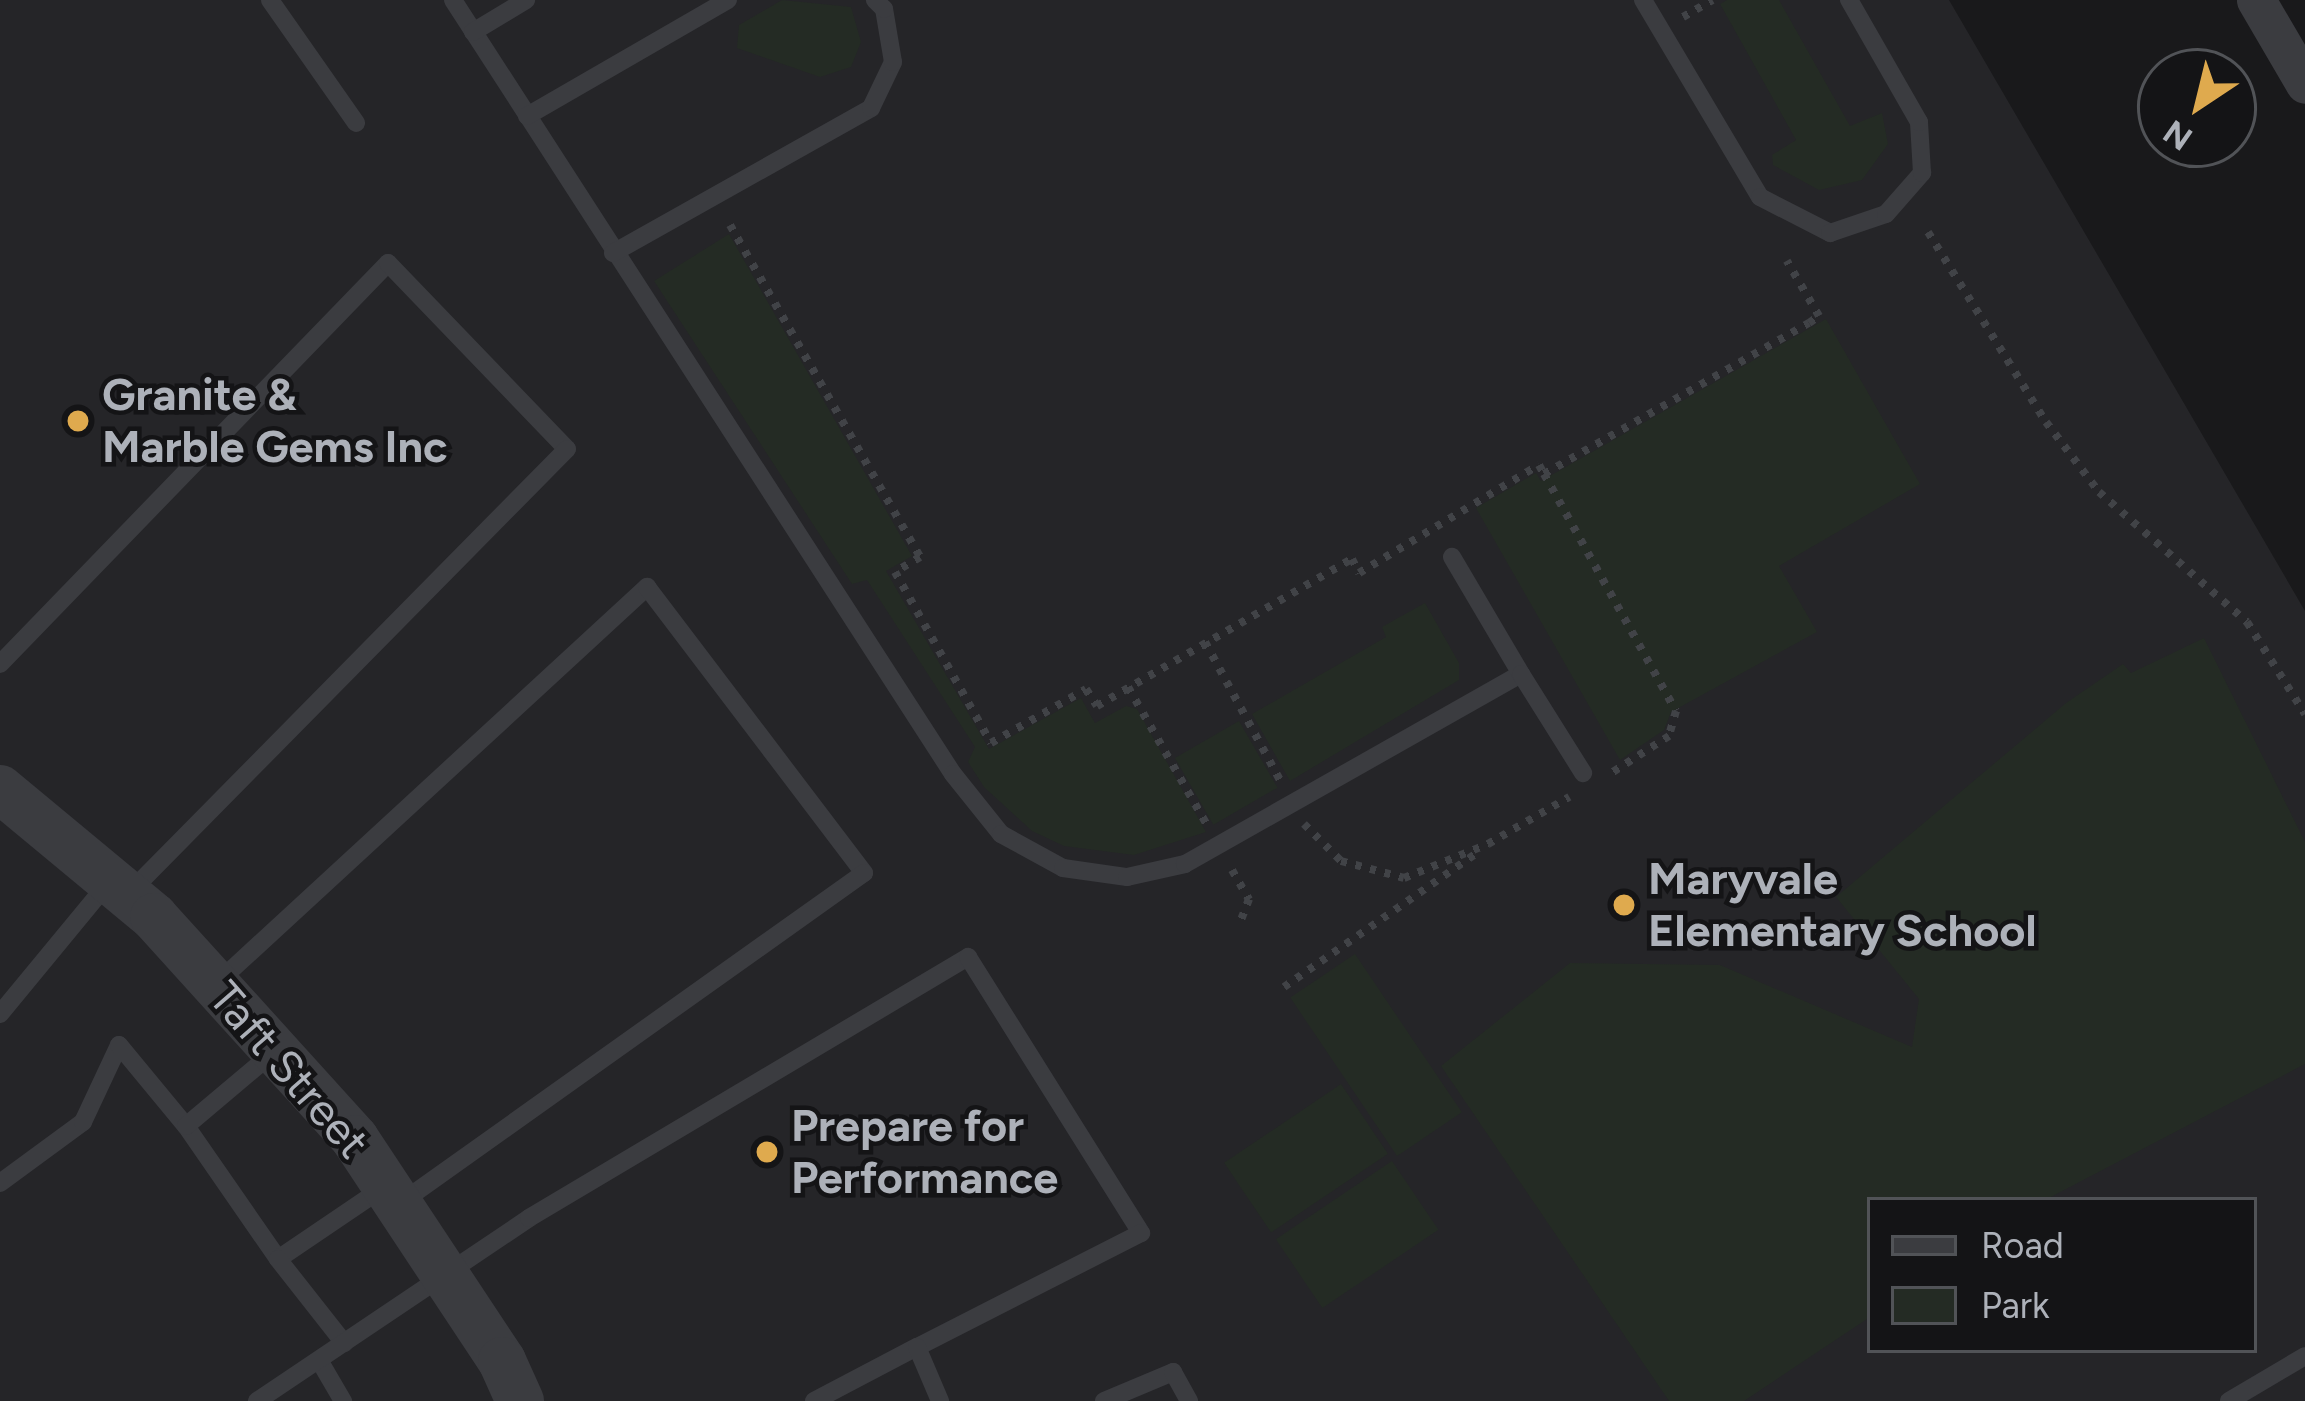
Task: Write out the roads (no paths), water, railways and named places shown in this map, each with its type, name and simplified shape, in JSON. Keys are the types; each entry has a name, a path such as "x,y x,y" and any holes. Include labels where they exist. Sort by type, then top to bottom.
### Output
{"street":[{"path":"2256,0 2305,83"},
{"name":"Taft Street","path":"0,789 119,888 275,1051 393,1195 520,1401"}],"lane":[{"path":"271,0 356,123"},
{"path":"453,0 952,774 1001,834 1063,868 1126,877 1185,863 1521,674"},
{"path":"473,32 526,0"},
{"path":"527,116 728,0"},
{"path":"613,254 871,108 893,62 884,9 875,0"},
{"path":"1643,0 1760,197 1831,233 1886,214 1922,173 1919,122 1849,0"},
{"path":"0,664 388,263 567,449 119,888 0,1014"},
{"path":"1452,557 1583,773"},
{"path":"215,985 647,587 864,873 393,1195 278,1259"},
{"path":"256,1401 448,1278 529,1219 968,957 1141,1233 814,1401"},
{"path":"0,1183 83,1122 119,1045 185,1126 344,1343"},
{"path":"185,1126 275,1051"},
{"path":"917,1347 940,1401"},
{"path":"2229,1401 2305,1356"},
{"path":"319,1360 343,1401"},
{"path":"1104,1401 1173,1372 1189,1401"}],"place":[{"name":"Granite & Marble Gems Inc","path":"78,421"},
{"name":"Maryvale Elementary School","path":"1624,905"},
{"name":"Prepare for Performance","path":"767,1152"}]}
